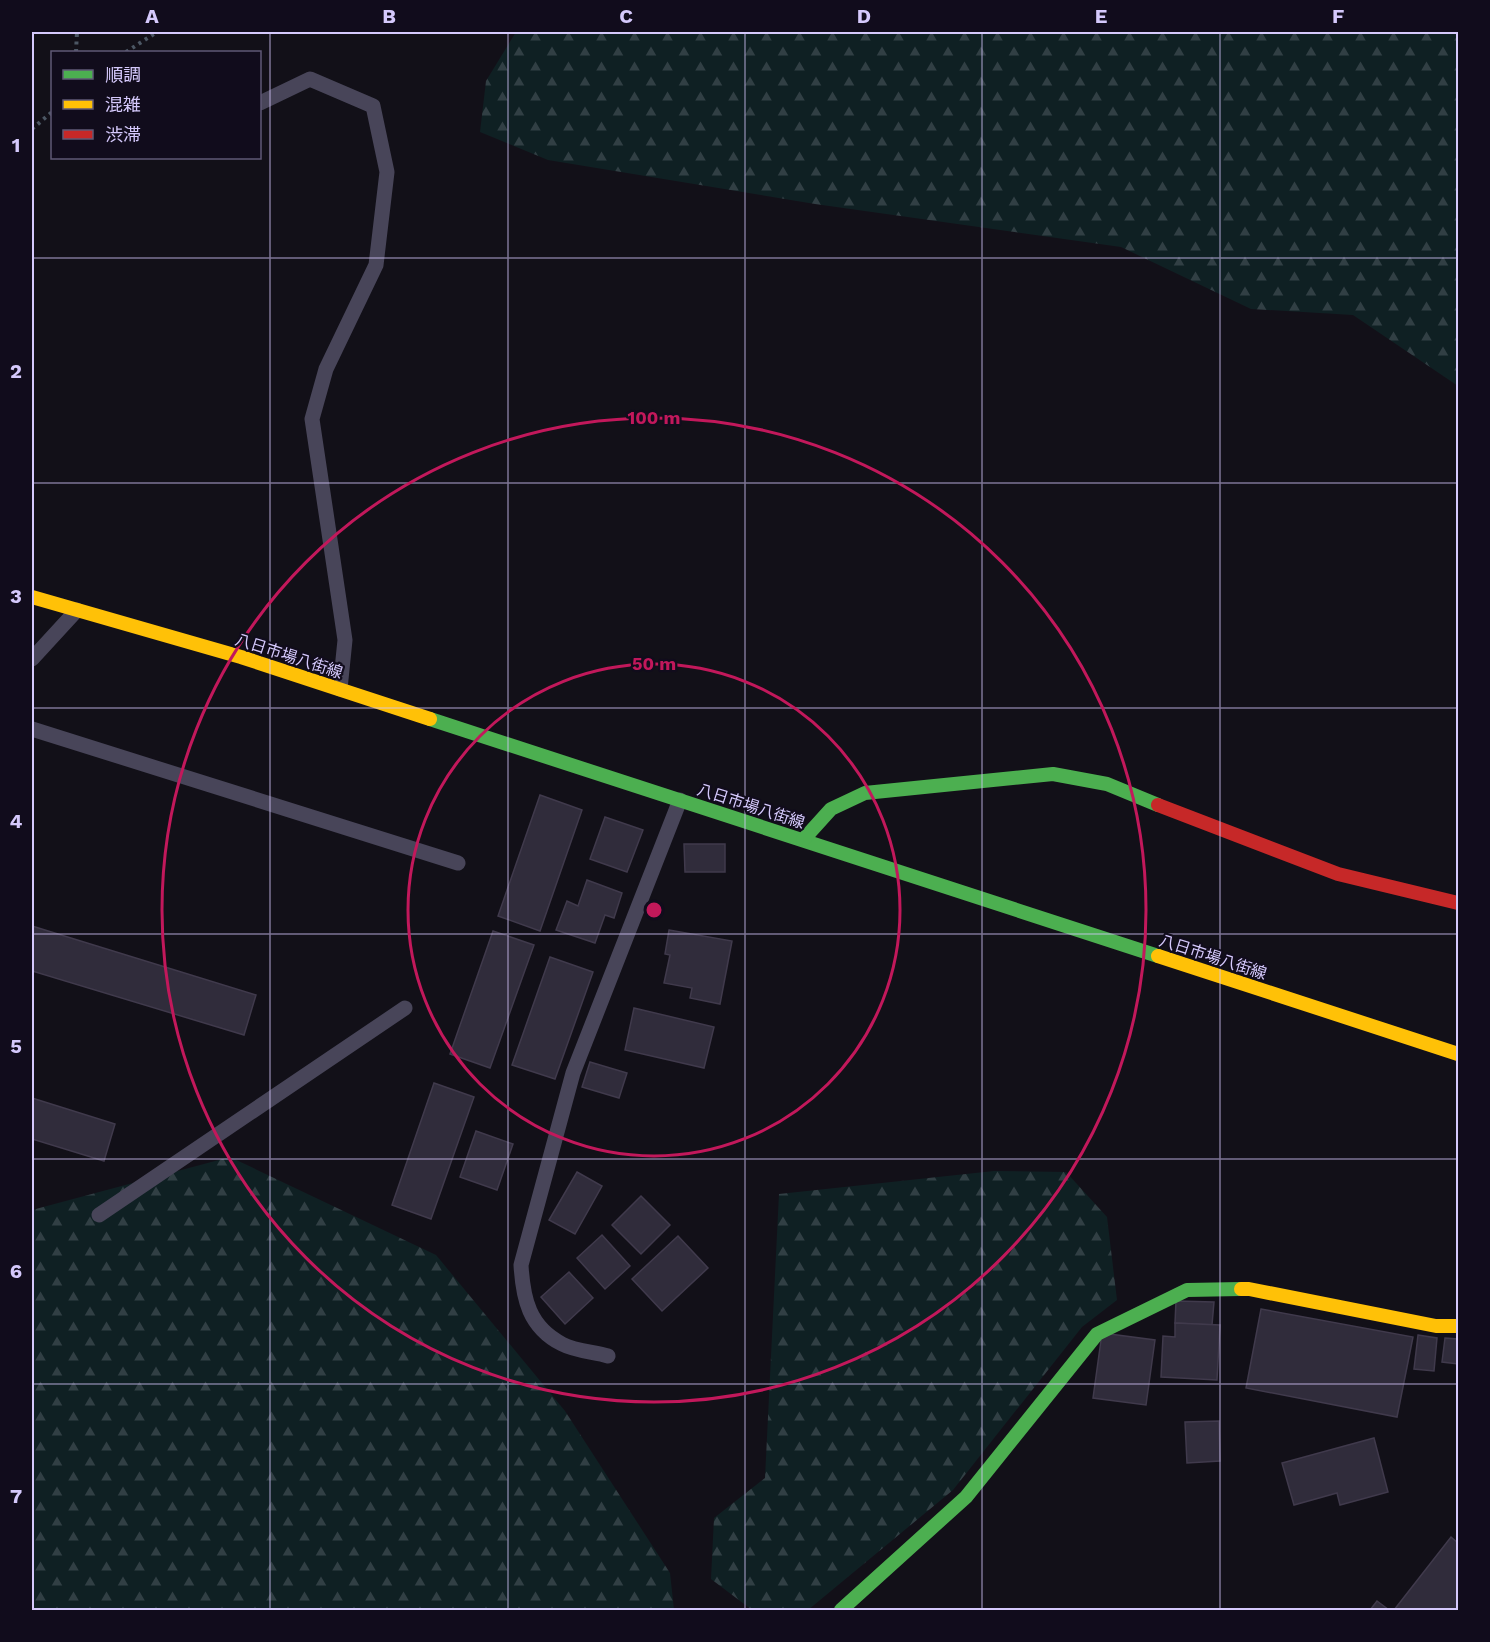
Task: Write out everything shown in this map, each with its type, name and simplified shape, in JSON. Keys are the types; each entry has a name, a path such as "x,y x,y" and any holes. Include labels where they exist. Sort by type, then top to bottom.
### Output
{"main road":[{"name":"八日市場八街線","path":"32,597 242,657 1458,1054"},
{"path":"803,840 831,809 865,793 1053,774 1107,784 1338,874 1458,903"},
{"path":"841,1611 966,1497 1097,1334 1187,1290 1249,1288 1436,1326 1458,1326"}],"lane":[{"path":"261,103 310,79 373,106 387,172 376,265 326,369 312,419 345,640 340,689"},
{"path":"32,659 77,610"},
{"path":"32,729 458,863"},
{"path":"608,1356 563,1345 537,1326 523,1293 521,1265 573,1073 680,800"},
{"path":"99,1215 405,1008"}],"path":[{"path":"76,51 77,32"},
{"path":"128,51 158,32"},
{"path":"32,129 51,113"}],"green space":[{"path":"516,32 1458,32 1458,386 1353,315 1251,309 1121,247 815,204 548,160 480,132 486,81"},
{"path":"230,1157 436,1255 565,1411 670,1573 674,1610 32,1610 32,1210"},
{"path":"994,1171 1066,1172 1107,1217 1117,1300 1082,1327 953,1490 808,1610 752,1610 711,1579 714,1518 765,1478 779,1194"}],"building":[{"path":"540,795 582,810 540,931 498,916"},
{"path":"605,817 643,830 627,872 590,859"},
{"path":"684,844 725,844 725,872 685,872"},
{"path":"587,880 622,893 614,918 605,915 595,943 556,930 567,901 578,906"},
{"path":"32,926 256,995 244,1035 32,971"},
{"path":"669,930 732,941 720,1004 690,998 692,988 664,983 670,955 665,954"},
{"path":"493,931 534,945 490,1068 450,1054"},
{"path":"550,957 593,972 555,1079 512,1065"},
{"path":"634,1008 714,1027 704,1068 625,1050"},
{"path":"590,1062 627,1073 619,1098 582,1087"},
{"path":"434,1083 474,1097 431,1219 392,1205"},
{"path":"32,1098 115,1124 104,1161 32,1139"},
{"path":"476,1131 513,1144 497,1190 460,1177"},
{"path":"577,1172 602,1186 575,1234 549,1220"},
{"path":"641,1196 670,1225 641,1254 612,1225"},
{"path":"602,1235 630,1266 605,1289 577,1258"},
{"path":"678,1236 708,1268 662,1311 632,1279"},
{"path":"569,1272 593,1298 565,1324 541,1297"},
{"path":"1176,1301 1214,1302 1212,1325 1175,1323"},
{"path":"1261,1309 1413,1337 1397,1417 1246,1388"},
{"path":"1175,1323 1220,1325 1217,1380 1161,1377 1163,1336 1175,1337"},
{"path":"1102,1333 1155,1340 1146,1405 1093,1398"},
{"path":"1418,1335 1437,1338 1434,1371 1414,1369"},
{"path":"1445,1338 1458,1339 1458,1364 1442,1362"},
{"path":"1219,1421 1220,1461 1187,1463 1185,1422"},
{"path":"1374,1438 1388,1492 1340,1505 1337,1493 1294,1505 1282,1463"},
{"path":"1451,1537 1458,1543 1458,1610 1394,1610"},
{"path":"1377,1601 1389,1610 1370,1610"}],"traffic: fast":[{"path":"430,719 1158,956"},
{"path":"803,840 831,809 865,793 1053,774 1107,784 1158,805"},
{"path":"841,1610 966,1497 1097,1334 1187,1290 1241,1289"}],"traffic: slow":[{"path":"32,597 241,657 430,719"},
{"path":"1158,956 1458,1054"},
{"path":"1241,1289 1436,1326 1458,1326"}],"traffic: jam":[{"path":"1158,805 1338,874 1458,903"}]}
